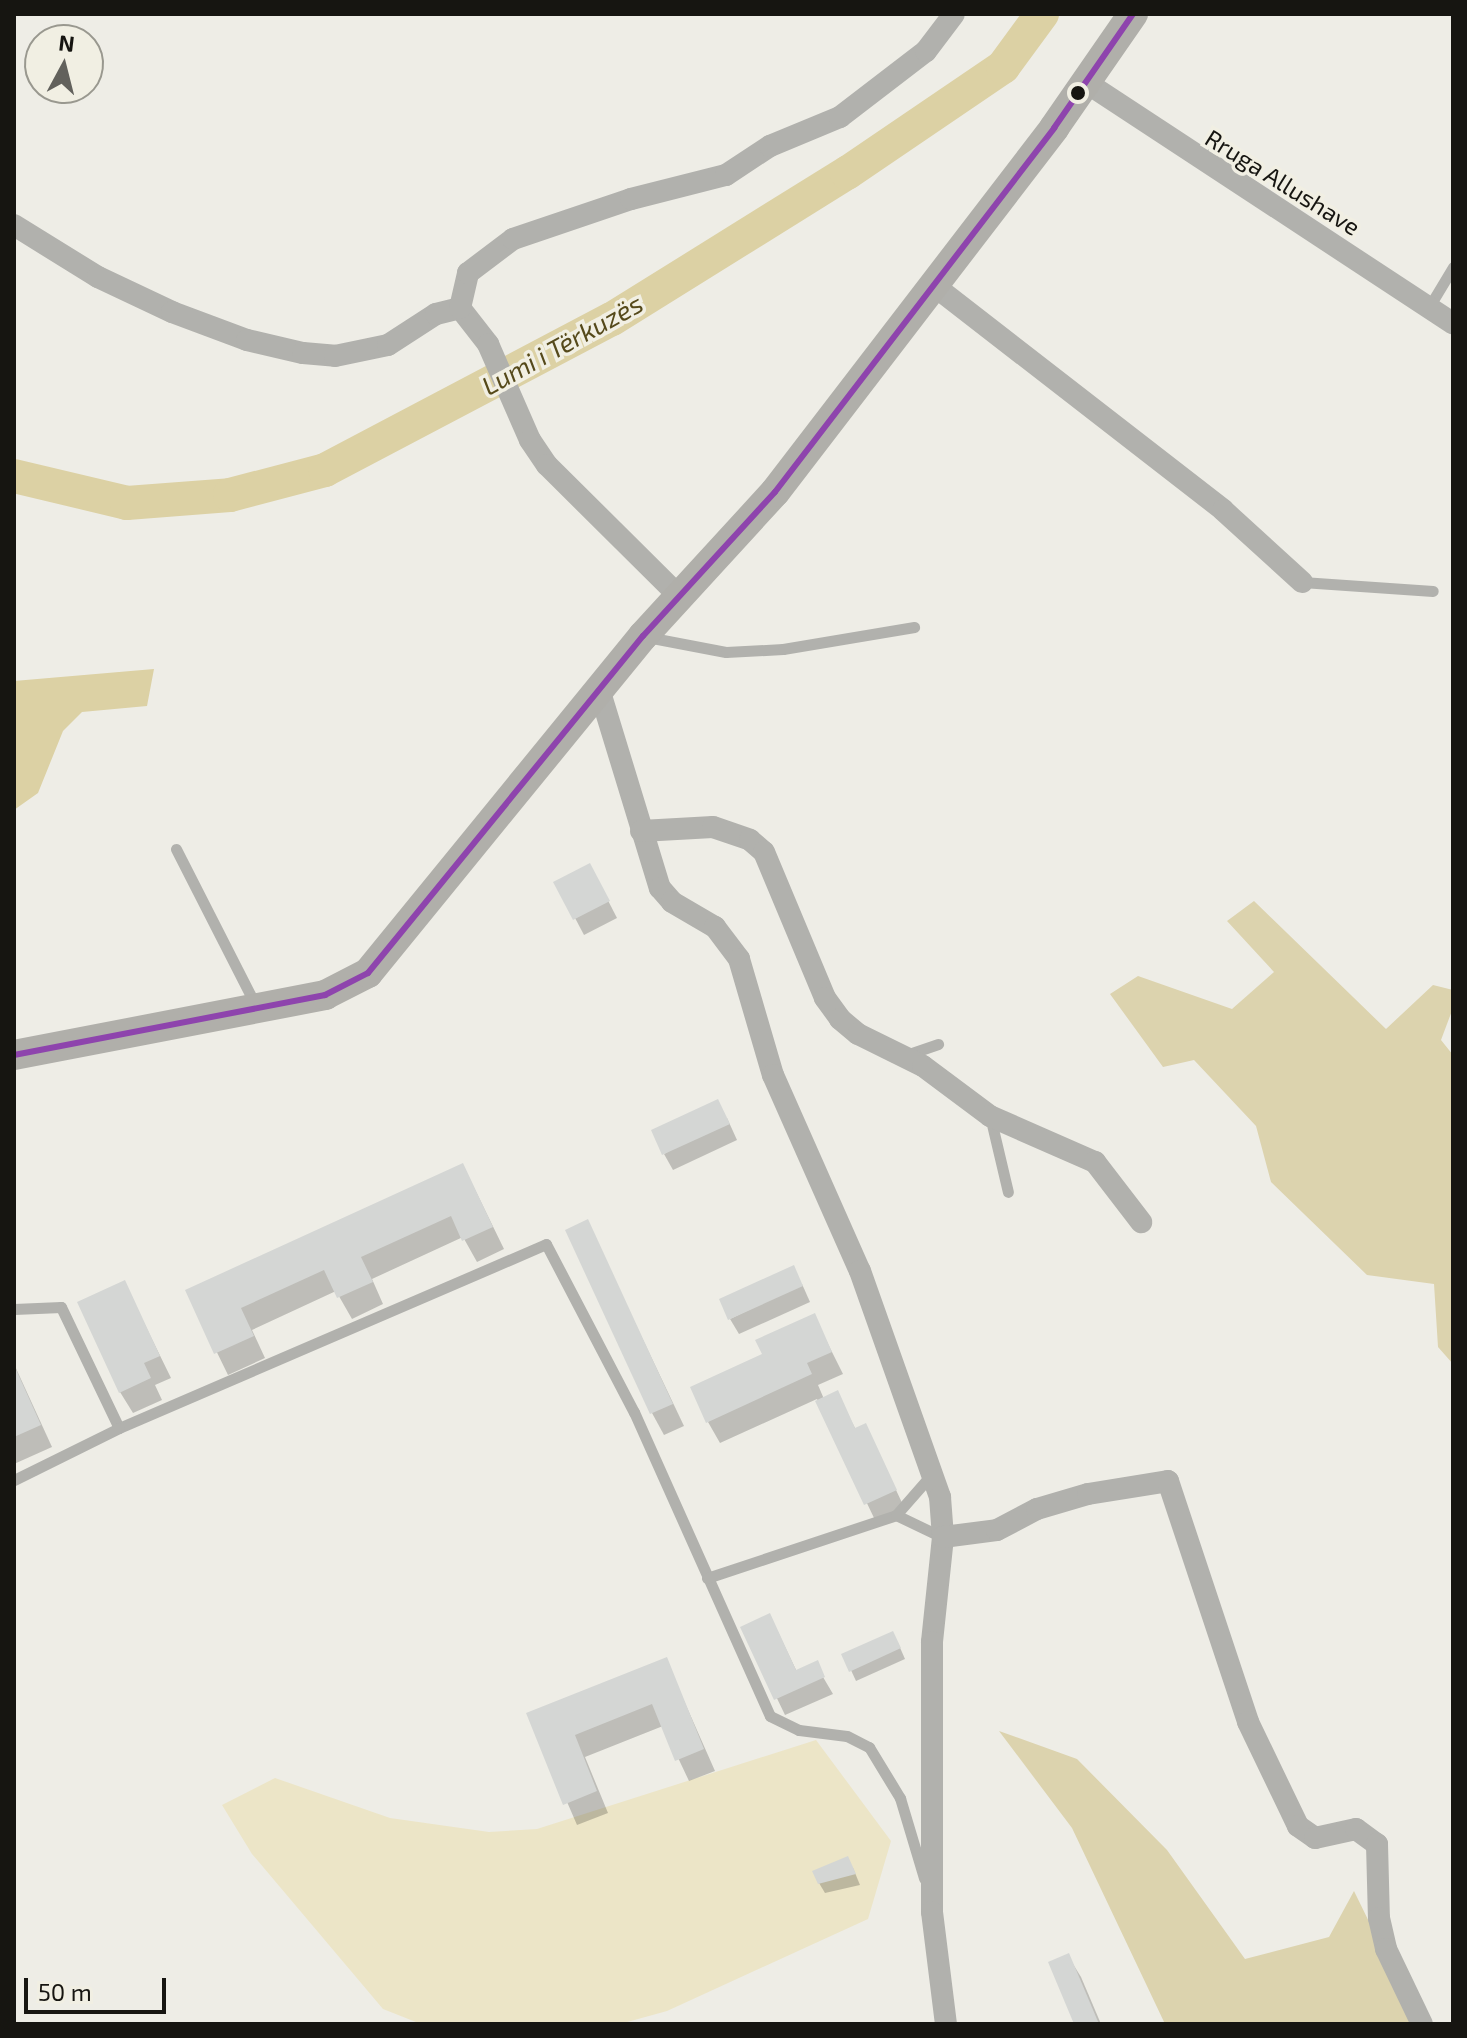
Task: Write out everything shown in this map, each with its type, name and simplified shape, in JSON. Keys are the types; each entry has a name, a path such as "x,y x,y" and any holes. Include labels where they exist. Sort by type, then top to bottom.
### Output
{"main road":[{"path":"14,1055 325,995 368,973 643,636 745,529 1087,83 1133,14"}],"street":[{"path":"460,308 468,273 513,239 631,199 726,175 770,146 840,117 926,51 954,14"},
{"name":"Rruga Allushave","path":"1087,83 1453,323"},
{"path":"14,225 98,277 172,312 247,340 303,353 335,356 388,345 436,314 460,308"},
{"path":"932,284 1223,510 1302,582"},
{"path":"460,308 488,344 513,402 547,465 680,597"},
{"path":"599,689 660,888 672,902 715,927 739,959 773,1075 860,1271 944,1516 932,1642 932,1912 946,2024"},
{"path":"641,831 713,827 750,840 764,852 825,998 840,1019 858,1034 906,1055 990,1116 1095,1162 1141,1222"},
{"path":"943,1537 997,1530 1037,1509 1088,1494 1168,1481 1248,1722 1298,1826 1315,1838 1356,1829 1377,1844 1379,1918 1386,1949 1422,2024"}],"lane":[{"path":"1429,307 1453,267"},
{"path":"1302,582 1433,591"},
{"path":"643,636 726,652 783,649 914,627"},
{"path":"176,849 257,1008"},
{"path":"906,1055 938,1044"},
{"path":"990,1116 1008,1192"},
{"path":"14,1480 119,1428 546,1244 634,1412 774,1722 847,1736 869,1747 900,1798 932,1912"},
{"path":"14,1309 61,1307 119,1428"},
{"path":"707,1578 896,1515 931,1474"},
{"path":"896,1515 943,1537"}],"shaded area":[{"path":"154,669 147,706 82,712 63,731 38,793 14,810 14,681"},
{"path":"1254,901 1386,1029 1433,985 1453,990 1453,1008 1441,1040 1453,1055 1453,1364 1438,1347 1434,1284 1367,1275 1271,1182 1256,1126 1194,1060 1163,1067 1110,994 1138,976 1232,1009 1274,972 1227,921"},
{"path":"999,1731 1077,1759 1167,1850 1245,1959 1329,1937 1354,1891 1419,2024 1165,2024 1072,1828"},
{"path":"816,1740 891,1841 868,1919 667,2011 620,2024 421,2024 383,2009 252,1854 222,1805 275,1778 390,1818 489,1832 537,1829"}],"building":[{"path":"590,863 610,901 573,920 553,882"},
{"path":"718,1099 730,1124 662,1155 651,1130"},
{"path":"463,1163 493,1227 462,1241 451,1216 361,1257 373,1282 337,1298 324,1270 241,1308 254,1336 214,1354 185,1290"},
{"path":"588,1219 673,1404 650,1414 565,1230"},
{"path":"794,1265 803,1286 728,1320 719,1299"},
{"path":"125,1280 160,1356 144,1363 151,1378 119,1393 77,1302"},
{"path":"815,1313 832,1352 807,1363 812,1374 706,1423 690,1387 762,1354 755,1340"},
{"path":"14,1365 41,1425 14,1437"},
{"path":"838,1390 855,1428 866,1423 897,1490 864,1505 815,1401"},
{"path":"770,1613 796,1670 818,1660 825,1677 774,1700 740,1627"},
{"path":"893,1631 901,1648 849,1672 841,1654"},
{"path":"667,1657 704,1749 675,1761 652,1704 575,1735 597,1791 563,1805 526,1713"},
{"path":"848,1856 856,1874 818,1884 812,1871"},
{"path":"1069,1953 1099,2024 1074,2024 1048,1962"}],"waterway":[{"name":"Lumi i Tërkuzës","path":"14,476 127,503 230,495 325,470 612,319 847,173 1003,67 1042,14"}],"transit line":[{"path":"14,1055 325,995 368,973 643,636 775,492 1054,128 1133,14"}]}
